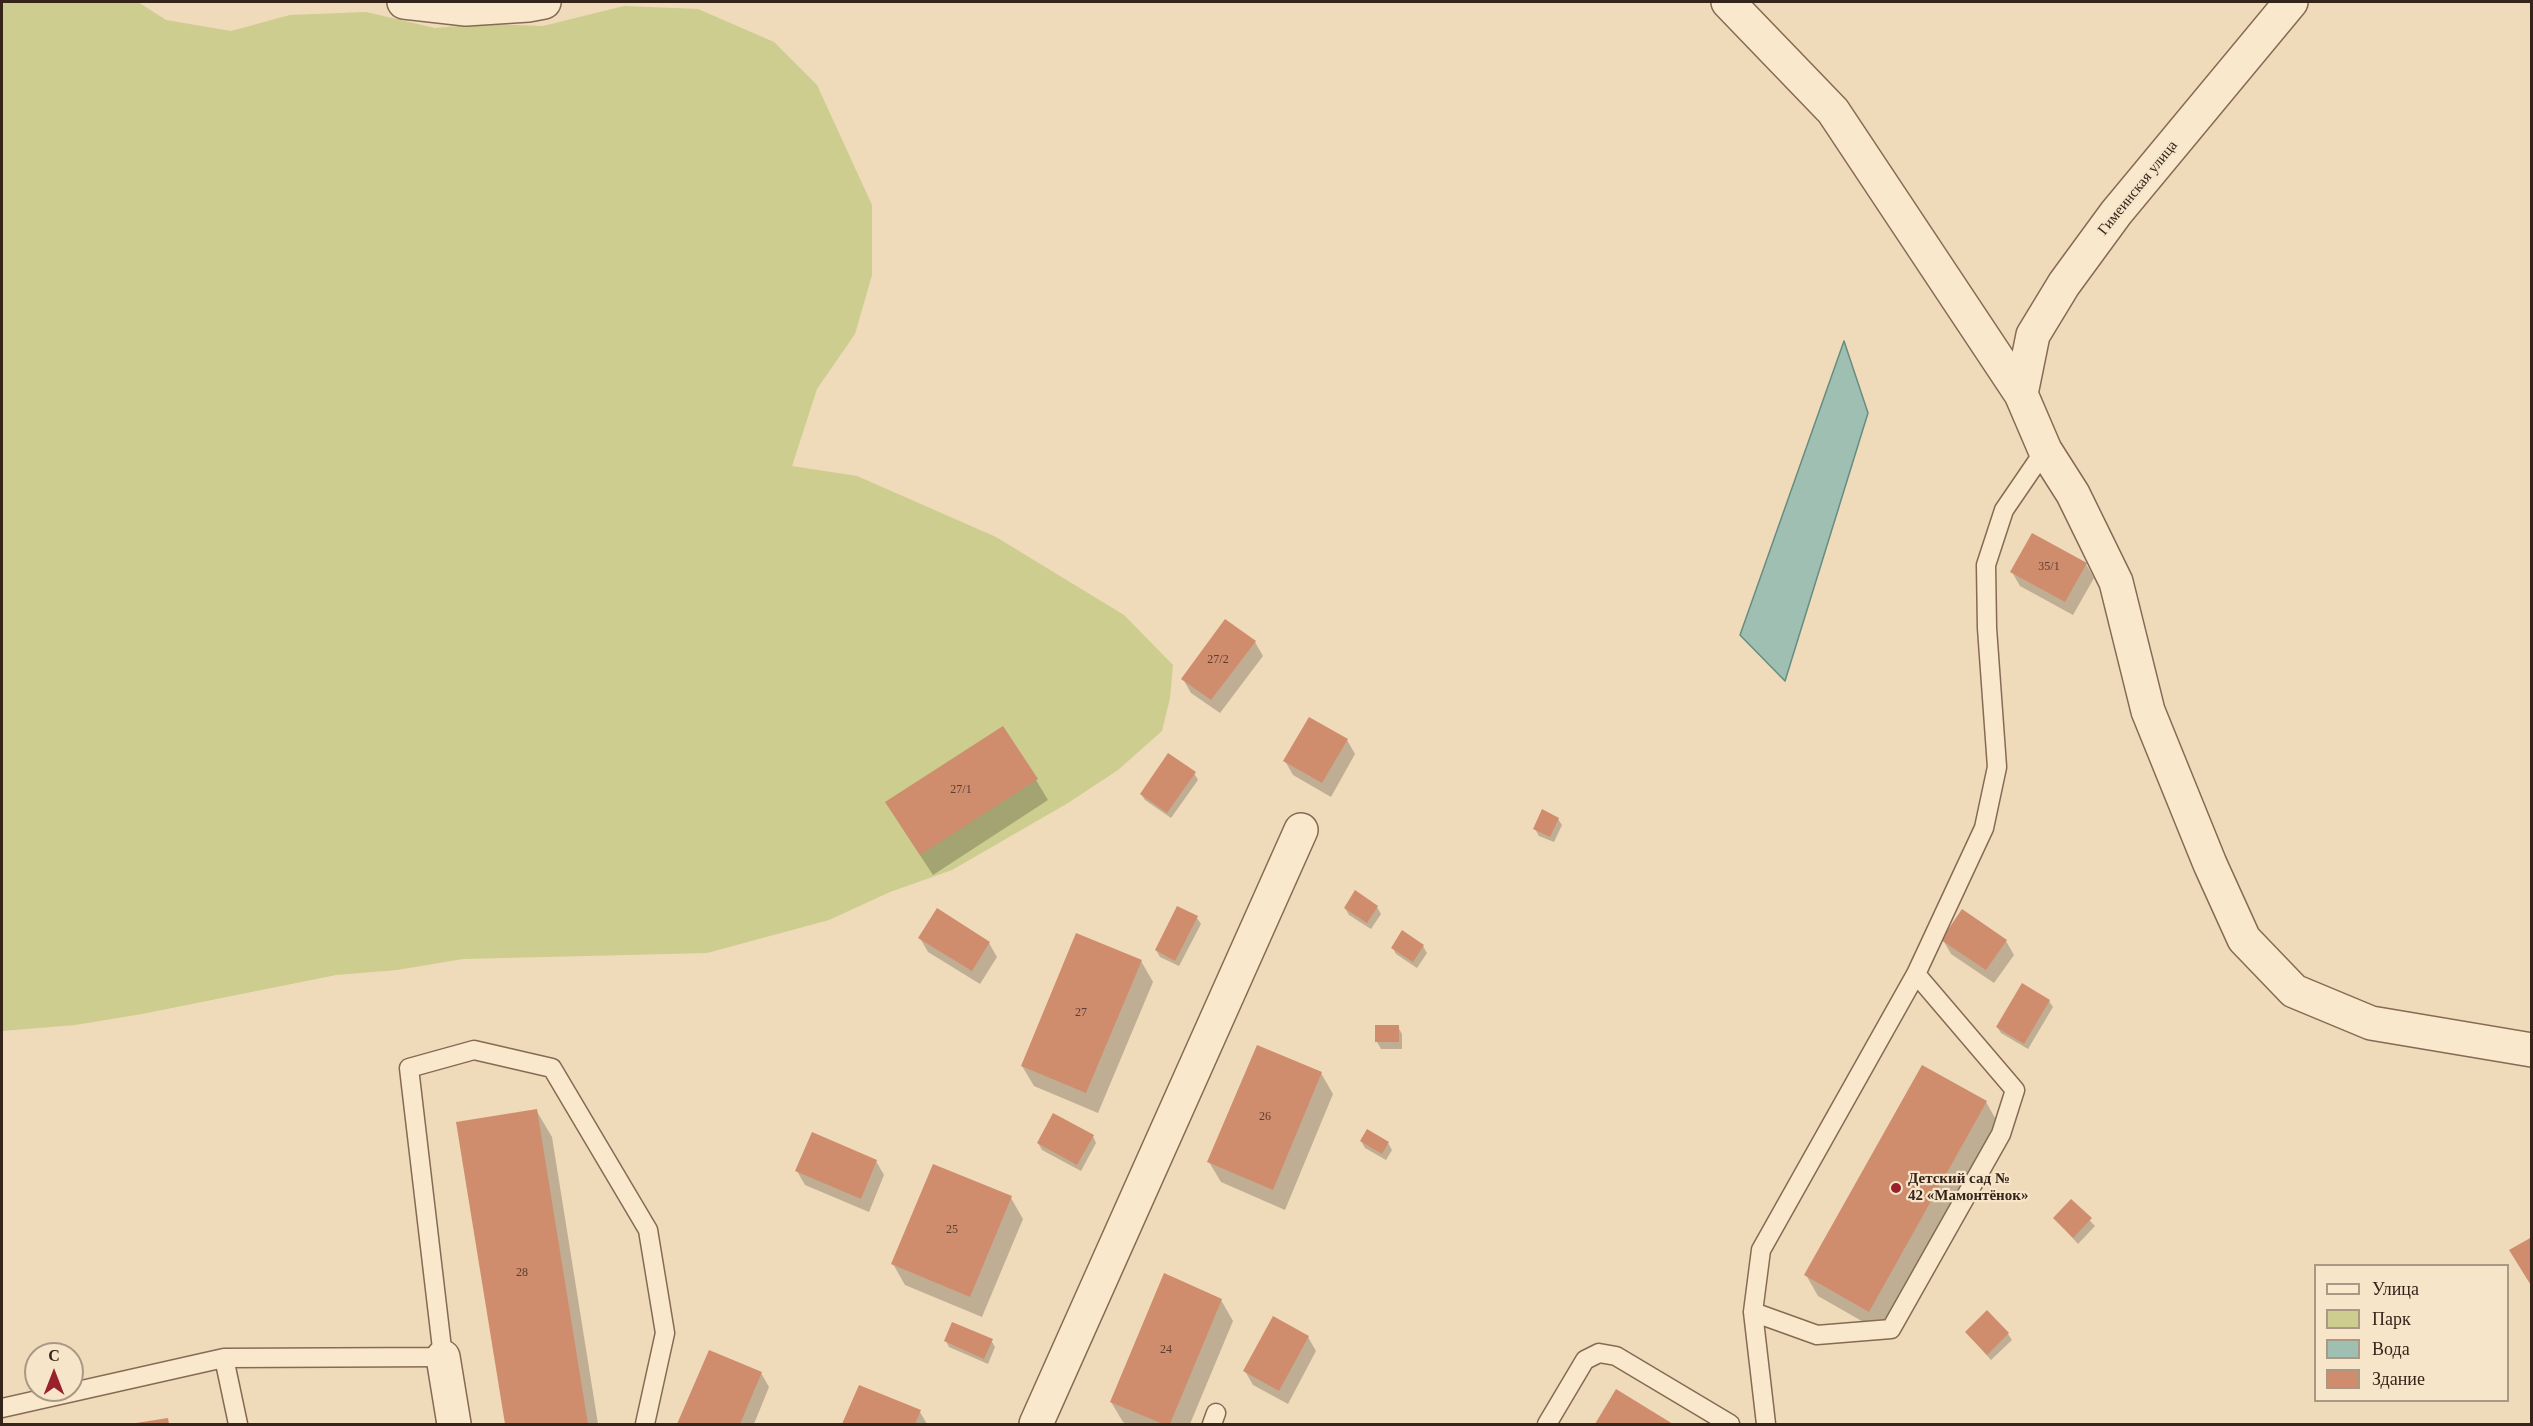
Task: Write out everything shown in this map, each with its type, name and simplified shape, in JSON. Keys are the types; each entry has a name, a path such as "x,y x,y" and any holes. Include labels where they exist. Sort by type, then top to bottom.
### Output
{"street":[{"path":"404,2 466,9 544,2"},
{"path":"1728,2 1833,111 2021,394 2045,450 2073,494 2116,582 2148,711 2210,864 2244,939 2294,991 2371,1023 2532,1050"},
{"name":"Гимеинская улица","path":"2021,394 2033,335 2064,284 2116,213 2291,2"},
{"path":"1036,1425 1301,830"},
{"path":"443,1357 454,1425"}],"lane":[{"path":"1766,1425 1753,1312 1761,1250 1916,974 1984,828 1997,767 1987,628 1986,565 2004,510 2045,450"},
{"path":"1753,1312 1817,1335 1891,1329 2001,1134 2014,1090 1916,974"},
{"path":"2,1408 224,1358 443,1357 409,1068 474,1050 552,1068 648,1230 665,1333 645,1425"},
{"path":"1547,1425 1585,1360 1599,1353 1616,1356 1730,1425"},
{"path":"224,1358 238,1425"}],"green space":[{"path":"2,2 138,2 166,20 231,31 290,15 366,12 435,28 485,24 543,26 624,6 698,9 774,42 817,85 872,205 872,275 855,334 817,389 792,466 857,476 996,537 1124,615 1173,665 1170,698 1162,731 1118,770 1068,803 952,870 890,892 829,920 707,953 463,959 397,970 336,975 142,1014 75,1025 2,1031"}],"water":[{"path":"1844,341 1868,413 1785,681 1740,635"}],"building":[{"path":"2032,533 2087,563 2065,602 2010,572"},
{"path":"1225,619 1256,641 1211,700 1181,679"},
{"path":"1309,717 1348,739 1322,783 1283,761"},
{"path":"1003,726 1038,779 920,855 885,802"},
{"path":"1168,753 1196,772 1167,813 1140,794"},
{"path":"1542,809 1559,818 1550,837 1533,829"},
{"path":"1355,890 1378,906 1367,923 1344,908"},
{"path":"1177,906 1198,916 1175,961 1155,950"},
{"path":"937,908 990,942 972,971 918,938"},
{"path":"1962,909 2007,940 1986,970 1941,940"},
{"path":"1402,930 1424,945 1413,962 1391,948"},
{"path":"1076,933 1142,960 1086,1093 1021,1066"},
{"path":"2022,983 2050,1000 2024,1044 1996,1027"},
{"path":"1375,1025 1399,1025 1399,1042 1375,1042"},
{"path":"1257,1045 1322,1072 1273,1190 1207,1162"},
{"name":"Детский сад № 42 «Мамонтёнок»","path":"1922,1065 1987,1101 1869,1312 1804,1275"},
{"path":"537,1109 588,1424 505,1424 456,1122"},
{"path":"1053,1113 1094,1135 1077,1165 1037,1143"},
{"path":"1367,1129 1389,1142 1382,1154 1360,1141"},
{"path":"812,1132 877,1160 861,1199 795,1171"},
{"path":"933,1164 1012,1196 970,1297 891,1264"},
{"path":"2071,1199 2092,1218 2073,1238 2053,1218"},
{"path":"2532,1237 2532,1287 2509,1250"},
{"path":"1164,1273 1222,1299 1170,1424 1163,1424 1110,1402"},
{"path":"1987,1310 2009,1333 1987,1355 1965,1332"},
{"path":"1273,1316 1309,1336 1279,1391 1243,1371"},
{"path":"952,1322 993,1339 984,1359 944,1341"},
{"path":"709,1350 762,1372 740,1424 677,1424"},
{"path":"859,1385 921,1410 915,1424 842,1424"},
{"path":"1616,1389 1673,1424 1595,1424"},
{"path":"168,1418 169,1424 136,1424 136,1423"}],"place":[{"name":"Детский сад № 42 «Мамонтёнок»","path":"1896,1188"}]}
